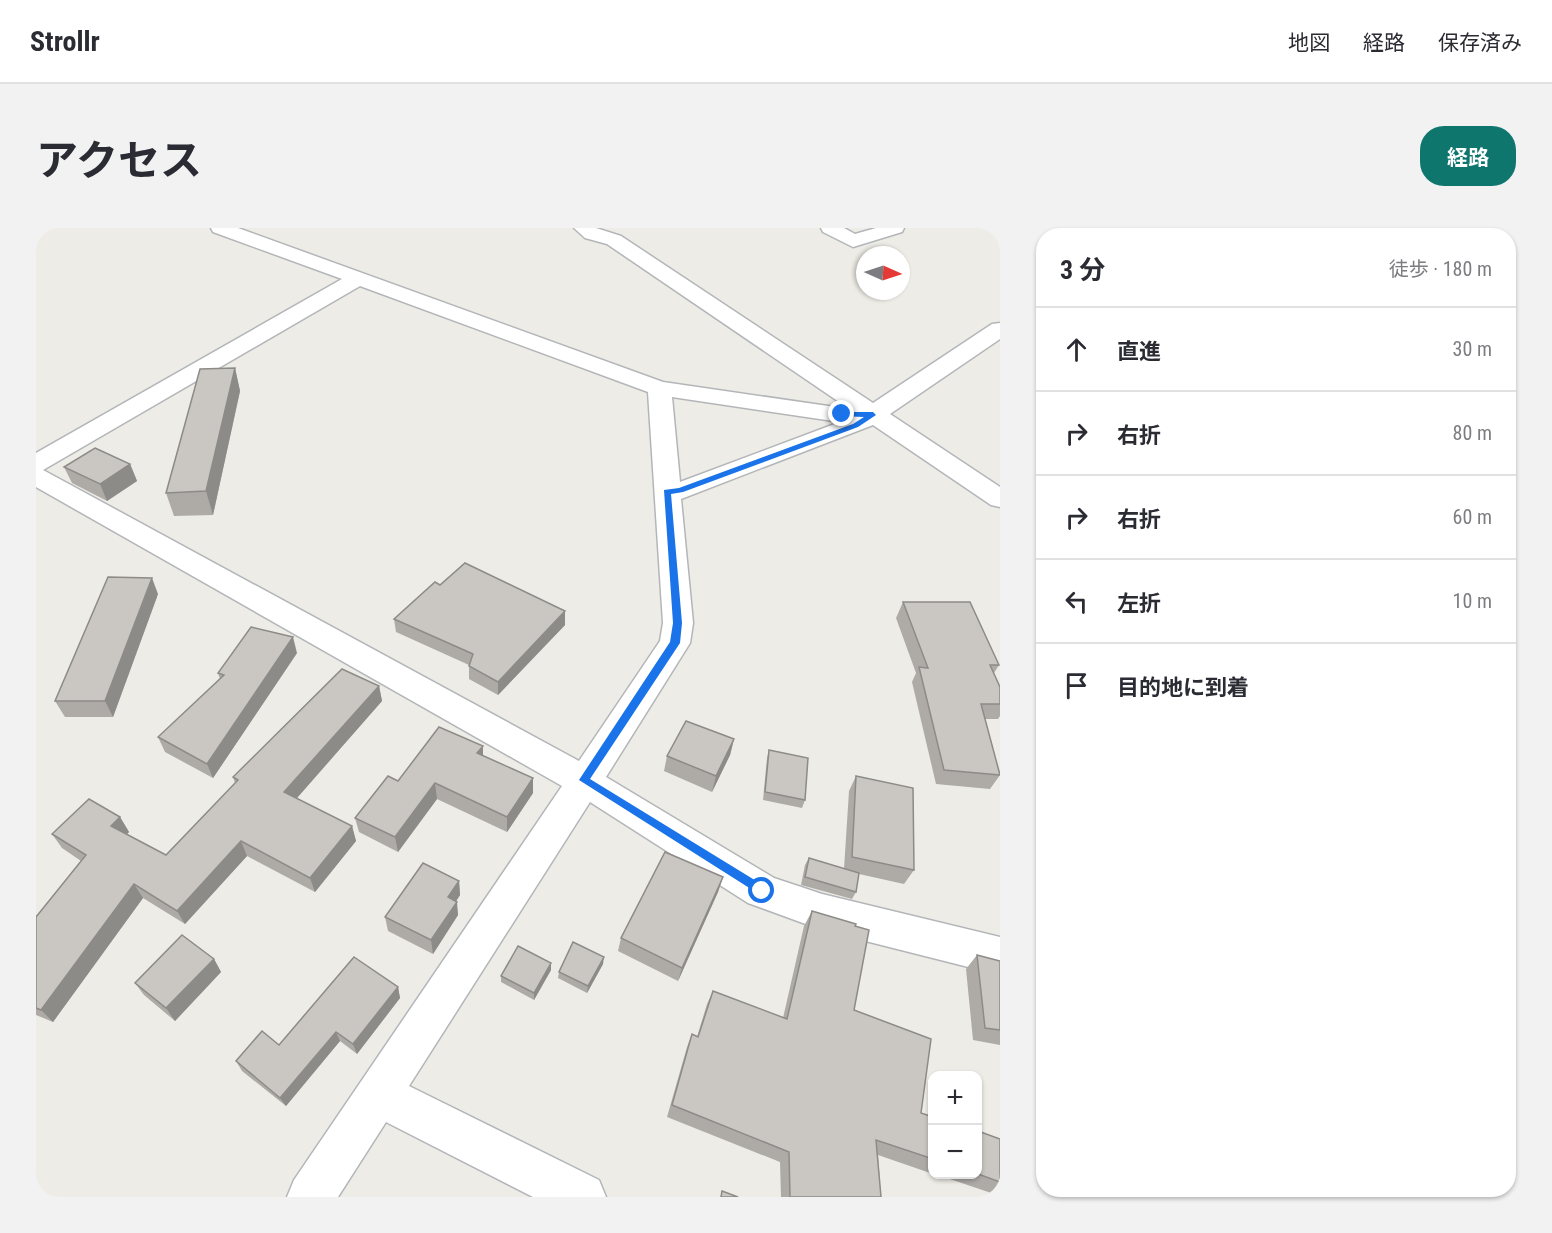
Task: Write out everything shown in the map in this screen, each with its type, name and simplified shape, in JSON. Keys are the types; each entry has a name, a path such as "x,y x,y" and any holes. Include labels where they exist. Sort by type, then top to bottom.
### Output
{"street":[{"path":"220,228 659,388 842,414 873,415"},
{"path":"583,228 592,234 614,240 1000,499"},
{"path":"830,228 853,241 895,228"},
{"path":"36,464 357,279"},
{"path":"667,492 680,491 856,425 1000,329"},
{"path":"311,1197 675,643 678,623 659,388"},
{"path":"36,476 584,780 762,891 822,912 1000,956"},
{"path":"379,1094 582,1197"}],"building":[{"path":"235,368 206,491 166,493 200,369"},
{"path":"95,448 130,464 100,484 64,467"},
{"path":"465,563 565,611 498,682 469,666 473,654 394,619 435,582 440,585"},
{"path":"108,577 152,578 105,701 55,701"},
{"path":"903,602 970,602 999,665 990,665 1000,687 1000,704 981,704 1000,775 944,770 919,667 928,668"},
{"path":"251,627 293,637 207,764 158,737 224,675 218,673"},
{"path":"342,669 379,686 284,792 352,826 310,878 241,841 177,911 134,884 41,1010 36,1008 36,917 86,855 52,834 89,799 120,817 111,826 166,855 238,780 233,777"},
{"path":"686,721 734,739 716,776 667,756"},
{"path":"439,727 483,746 477,753 533,778 507,817 435,783 395,837 355,818 388,776 398,781"},
{"path":"769,750 808,758 805,800 765,792"},
{"path":"856,776 913,788 914,870 852,857"},
{"path":"665,852 723,877 682,968 621,938"},
{"path":"809,858 859,873 856,892 805,877"},
{"path":"423,863 459,881 448,897 457,902 431,940 385,917"},
{"path":"812,911 869,930 854,1010 931,1039 921,1113 928,1115 928,1157 876,1140 881,1197 790,1197 789,1152 672,1105 692,1034 698,1037 713,991 787,1019"},
{"path":"182,935 214,959 166,1008 135,983"},
{"path":"573,942 604,957 588,986 559,972"},
{"path":"518,946 551,963 534,993 501,976"},
{"path":"977,955 1000,961 1000,1030 985,1028"},
{"path":"354,957 398,987 353,1044 336,1032 280,1098 236,1061 262,1031 279,1045"},
{"path":"982,1132 1000,1139 1000,1182 982,1175"},
{"path":"722,1191 738,1197 721,1197"}],"route":[{"path":"762,891 584,780 675,643 678,623 667,492 680,491 856,425 873,415 842,414"}]}
